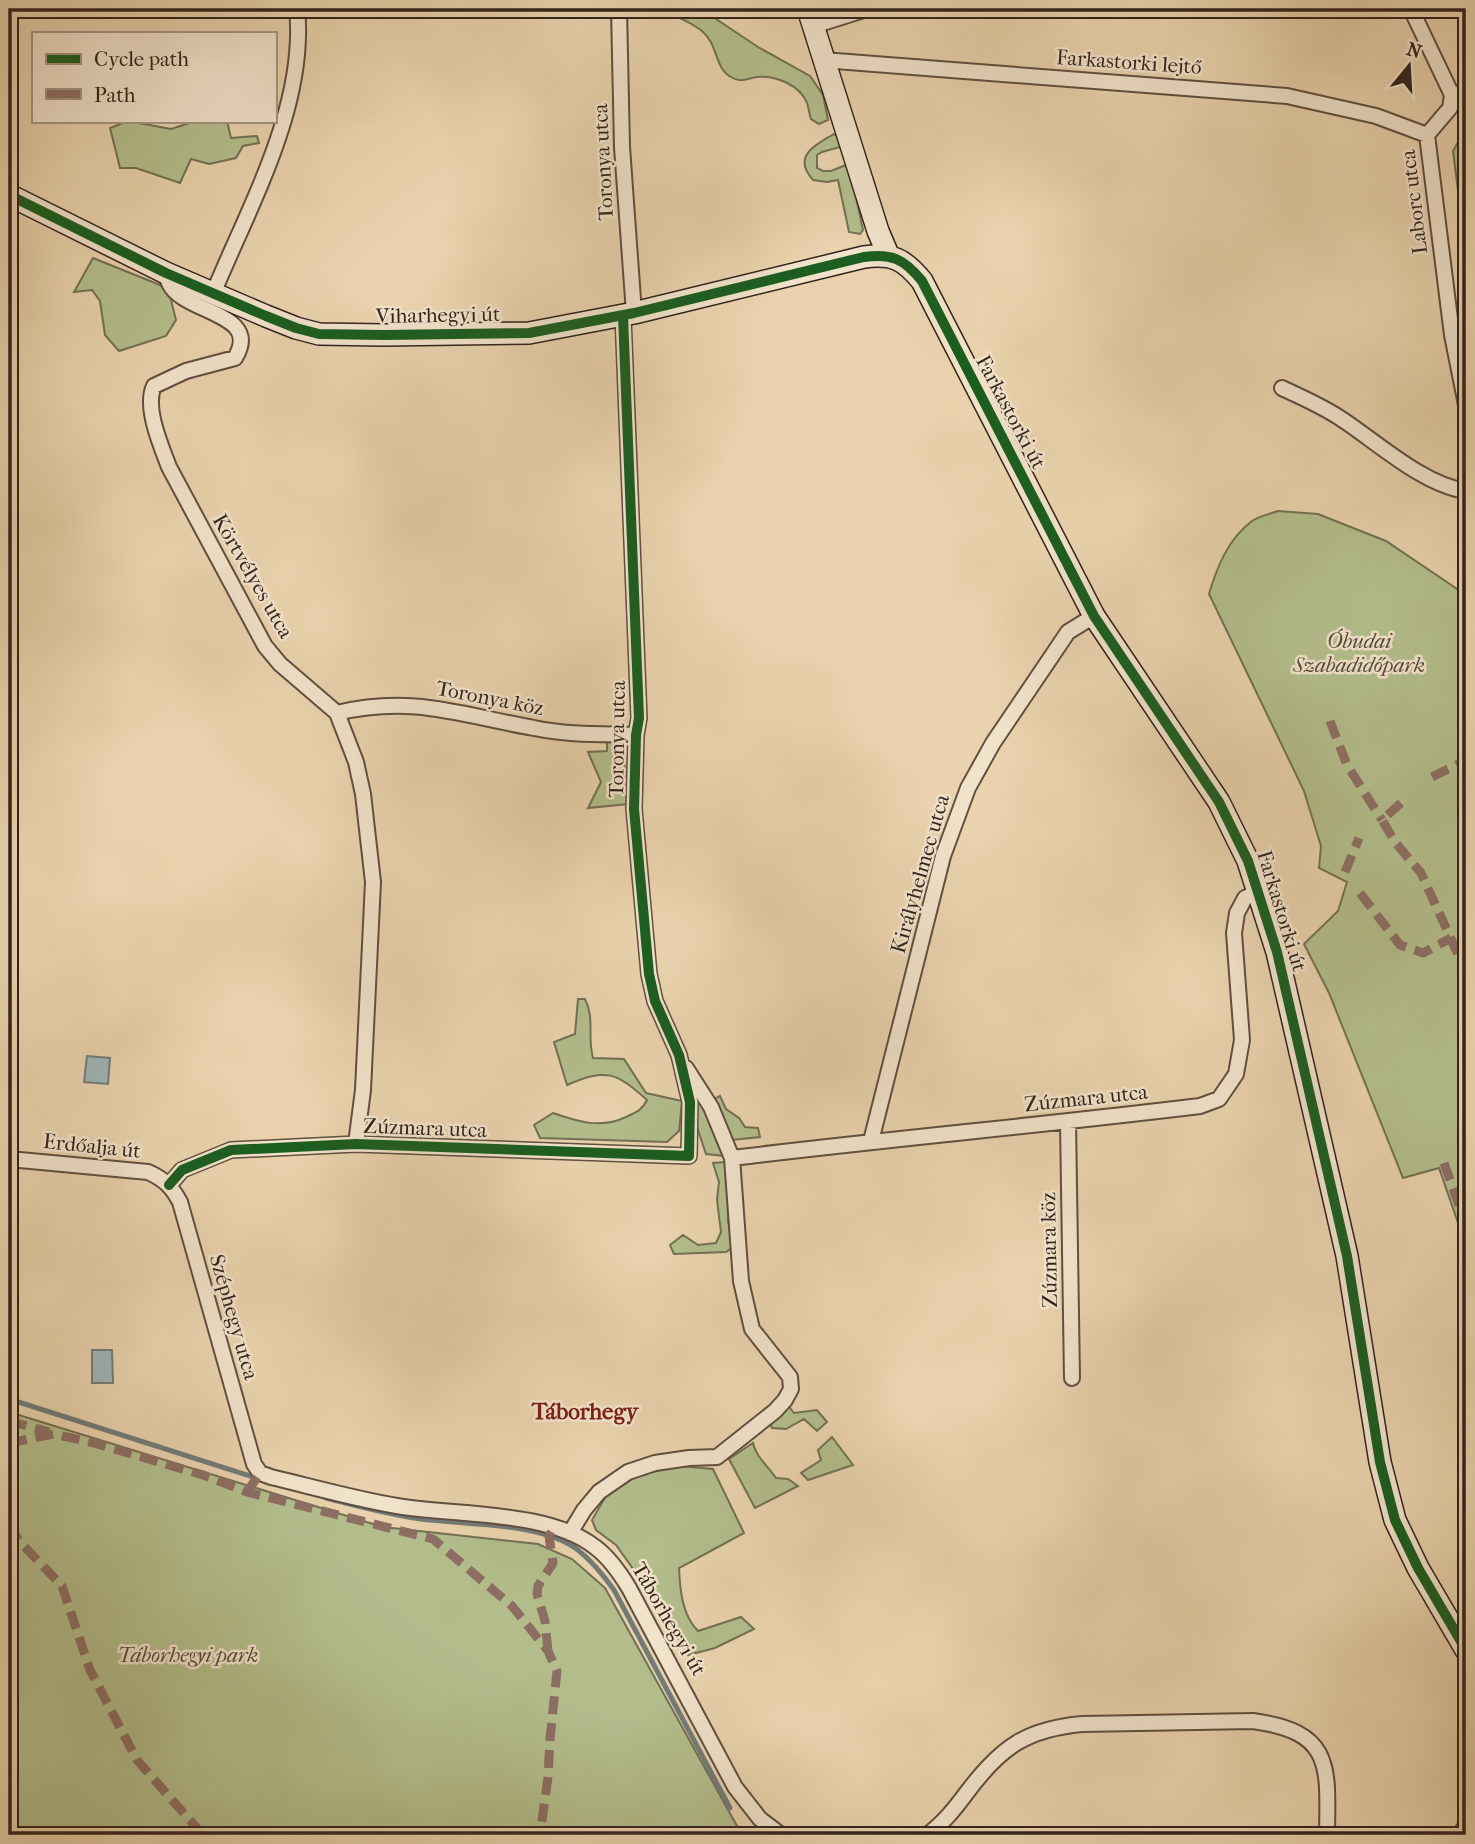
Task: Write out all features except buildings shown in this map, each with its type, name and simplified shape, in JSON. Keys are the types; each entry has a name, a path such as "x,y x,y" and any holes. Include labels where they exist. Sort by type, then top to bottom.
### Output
{"street":[{"path":"213,294 286,115 295,79 297,9"},
{"name":"Toronya utca","path":"570,1533 599,1492 628,1472 655,1463 717,1457 775,1410 791,1389 790,1377 752,1329 741,1281 732,1158 711,1107 679,1055 655,1001 649,974 634,809 639,718 619,9"},
{"path":"867,9 810,17 889,257"},
{"name":"Laborc utca","path":"1411,9 1459,94 1427,135 1452,335 1466,405"},
{"name":"Farkastorki lejtő","path":"823,60 1286,96 1376,116 1427,135"},
{"name":"Viharhegyi út","path":"9,195 166,273 296,328 319,334 529,333 628,314 864,257 889,257"},
{"name":"Farkastorki út","path":"889,257 910,267 922,282 1094,615 1219,802 1248,860 1277,952 1347,1256 1386,1488 1403,1541 1466,1650"},
{"name":"Körtvélyes utca","path":"166,273 169,284 178,295 231,323 242,339 241,349 235,358 186,372 154,386 149,396 158,436 169,467 265,646 280,664 337,713 359,774 373,882 363,1090 356,1144"},
{"path":"1282,387 1337,415 1419,472 1447,486 1466,491"},
{"name":"Királyhelmec utca","path":"871,1141 943,856 968,788 993,743 1068,632 1094,615"},
{"name":"Toronya köz","path":"337,713 381,705 421,706 535,729 636,735"},
{"name":"Zúzmara utca","path":"732,1158 1068,1122 1200,1106 1219,1099 1236,1074 1242,1040 1234,933 1237,913 1245,898 1259,892"},
{"name":"Toronya utca","path":"679,1055 690,1102 689,1156"},
{"name":"Zúzmara köz","path":"1068,1122 1072,1378"},
{"name":"Zúzmara utca","path":"169,1185 182,1170 232,1150 356,1144 689,1156"},
{"name":"Erdőalja út","path":"9,1159 133,1170 159,1177 169,1185"},
{"name":"Széphegy utca","path":"169,1185 180,1202 254,1464"},
{"name":"Táborhegyi út","path":"254,1464 260,1473 271,1478 436,1512 520,1519 570,1533 595,1546 617,1568 669,1659 735,1787 760,1819 781,1835"},
{"path":"927,1835 950,1815 983,1770 999,1754 1015,1742 1031,1735 1082,1724 1253,1721 1289,1729 1310,1741 1318,1750 1328,1784 1327,1835"},
{"path":"1458,1835 1466,1826"}],"green space":[{"path":"664,9 701,9 758,47 810,76 823,95 828,120 819,124 811,119 804,97 786,82 764,77 740,80 731,77 722,68 708,37 690,23"},
{"path":"125,122 171,129 193,122 227,122 231,138 257,136 259,143 243,146 236,158 209,164 191,159 180,183 136,168 120,168 110,128"},
{"path":"1466,129 1466,254 1453,151"},
{"path":"834,134 841,140 840,147 817,155 817,168 831,171 846,165 850,168 863,230 860,234 849,232 838,180 813,180 805,165 808,152"},
{"path":"93,258 160,285 169,292 176,320 166,336 119,351 105,335 100,301 92,290 74,292"},
{"name":"Óbudai Szabadidőpark","path":"1278,511 1318,514 1386,541 1466,595 1466,1246 1439,1168 1403,1178 1329,993 1304,944 1338,911 1347,882 1319,868 1321,846 1304,791 1209,594 1220,564 1236,536 1255,519"},
{"path":"607,741 620,742 628,783 628,804 588,808 601,782 588,752 607,751"},
{"path":"578,999 585,999 588,1006 593,1058 624,1059 646,1093 682,1101 679,1131 667,1142 540,1138 534,1125 553,1113 581,1121 608,1123 636,1112 647,1100 627,1083 610,1076 592,1076 567,1085 554,1042 575,1034"},
{"path":"694,1092 705,1105 725,1156 706,1154 694,1118 697,1107"},
{"path":"720,1096 726,1109 739,1118 745,1127 758,1128 760,1137 732,1140 713,1100"},
{"path":"725,1162 730,1178 728,1220 733,1247 726,1252 674,1254 670,1245 683,1235 698,1245 716,1243 721,1232 717,1200 719,1182 713,1163"},
{"path":"787,1404 794,1413 817,1410 827,1422 817,1431 804,1419 786,1429 772,1428 769,1422"},
{"name":"Táborhegyi park","path":"9,1412 383,1527 538,1544 572,1559 605,1588 737,1826 754,1835 9,1835"},
{"path":"832,1437 853,1465 808,1480 801,1473 821,1460 818,1450"},
{"path":"753,1443 759,1457 776,1478 788,1479 798,1486 755,1508 729,1459"},
{"path":"680,1466 713,1469 744,1533 679,1568 681,1593 688,1618 698,1631 741,1617 754,1629 715,1648 688,1655 649,1586 646,1587 616,1545 596,1530 592,1520 606,1496 638,1475"}],"water":[{"path":"87,1056 110,1058 108,1084 84,1082"},
{"path":"92,1350 112,1350 113,1383 92,1383"}],"waterway":[{"path":"9,1399 263,1480"},
{"path":"326,1498 409,1517 524,1529 545,1534 578,1550 589,1559 614,1590 730,1808"}],"marked path":[{"path":"9,226 13,219"},
{"path":"1330,721 1347,765 1382,820"},
{"path":"1432,777 1466,760"},
{"path":"1401,803 1382,820 1395,842 1421,873 1466,972"},
{"path":"1345,872 1359,838"},
{"path":"1360,893 1400,945 1423,953 1451,938"},
{"path":"1444,1163 1466,1225"},
{"path":"9,1421 49,1432"},
{"path":"9,1443 54,1434 94,1443 203,1475 247,1492 433,1539 512,1606 548,1651 557,1671 540,1835"},
{"path":"247,1492 260,1473"},
{"path":"9,1525 20,1542 62,1586 90,1670 137,1760 203,1835"},
{"path":"548,1651 545,1621 537,1594 538,1586 553,1563 549,1536 554,1528"}],"cycle path":[{"path":"9,195 166,273 296,328 319,334 529,333 634,313 864,257 897,259 915,273 922,281 1094,616 1219,802 1248,861 1277,952 1347,1256 1380,1462 1395,1520 1418,1568 1466,1650"},
{"path":"169,1185 182,1170 231,1150 356,1144 689,1156 690,1102 679,1055 655,1001 649,974 634,809 639,718 623,316"}],"district":[{"name":"Táborhegy","path":"585,1411"}]}
